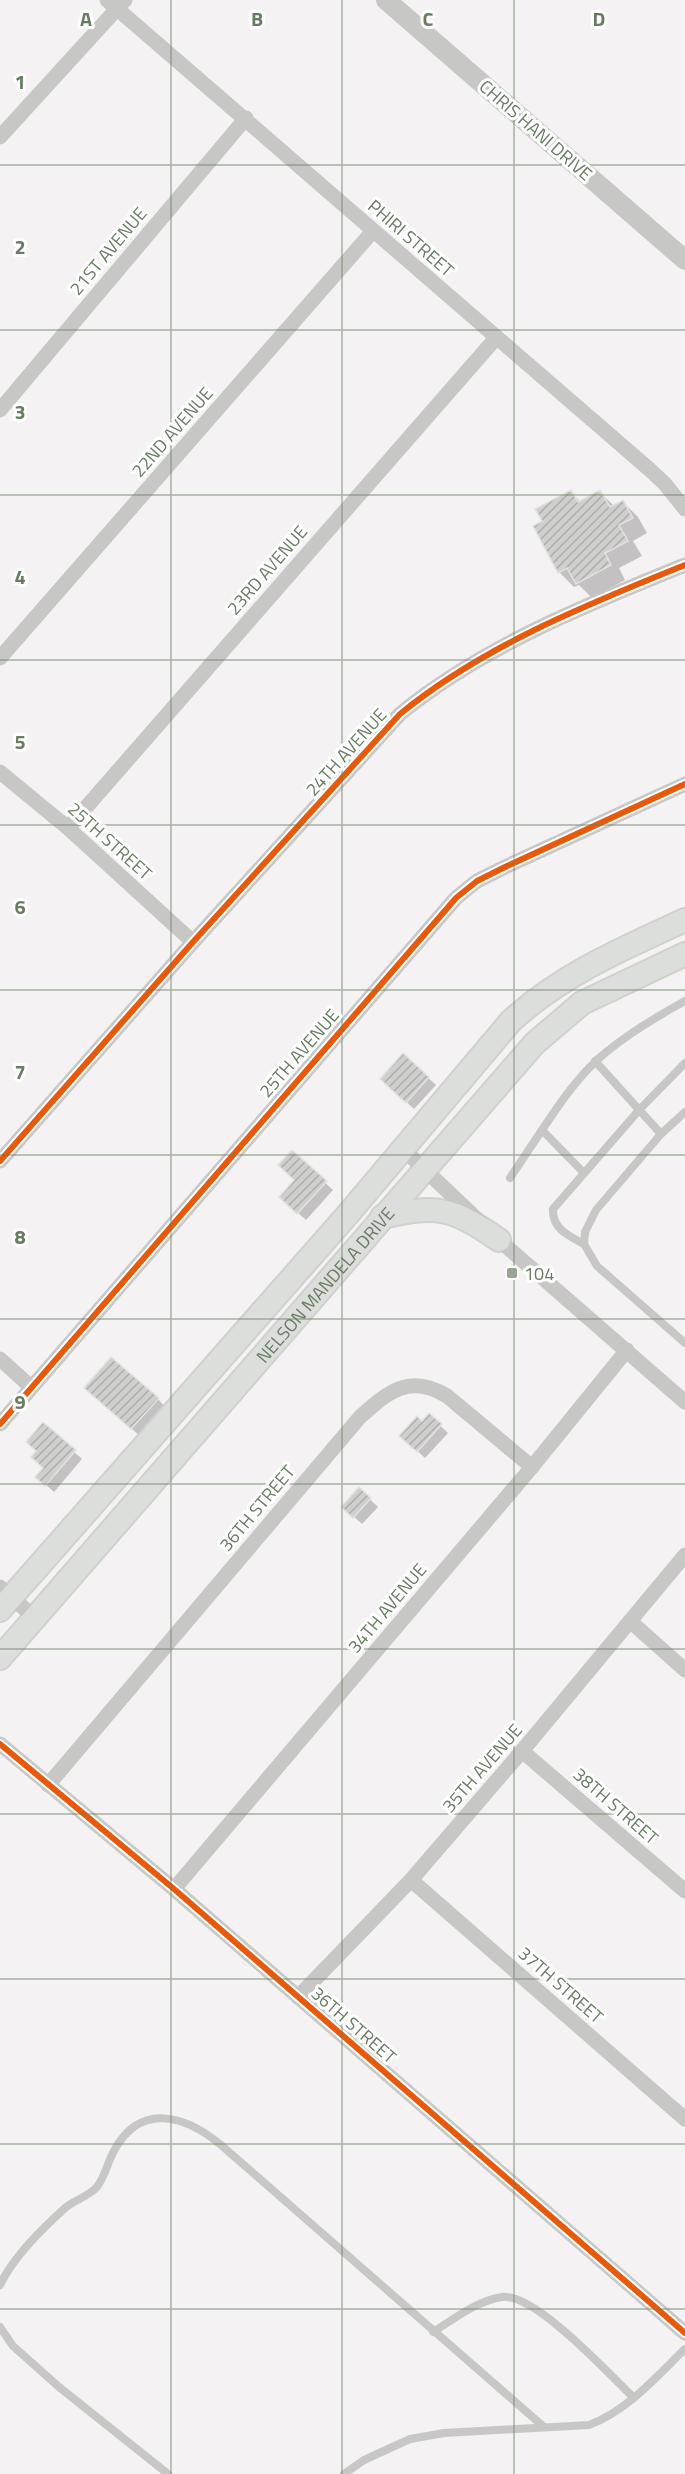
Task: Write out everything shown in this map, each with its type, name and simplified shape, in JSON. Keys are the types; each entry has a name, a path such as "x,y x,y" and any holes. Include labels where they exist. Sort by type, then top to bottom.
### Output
{"main road":[{"name":"NELSON MANDELA DRIVE","path":"4,1598 349,1213 511,1021 530,1003 556,985 591,965 685,920"},
{"name":"NELSON MANDELA DRIVE","path":"0,1658 535,1043 582,1003 685,954"},
{"path":"382,1217 422,1209 446,1211 471,1222 499,1240"}],"street":[{"name":"CHRIS HANI DRIVE","path":"386,0 685,260"},
{"name":"PHIRI STREET","path":"116,3 373,231 649,468 666,484 685,509"},
{"path":"0,137 116,3"},
{"name":"21ST AVENUE","path":"0,410 246,118"},
{"name":"22ND AVENUE","path":"0,658 373,231"},
{"name":"23RD AVENUE","path":"68,828 496,338"},
{"name":"24TH AVENUE","path":"0,1161 193,942 400,714 424,695 471,665 533,632 608,596 685,564"},
{"name":"25TH STREET","path":"0,772 68,828 193,942"},
{"name":"25TH AVENUE","path":"0,1424 456,898 477,881 685,783"},
{"path":"402,1148 499,1240 685,1402"},
{"name":"34TH AVENUE","path":"174,1889 532,1467 627,1350"},
{"path":"0,1359 31,1387"},
{"name":"36TH STREET","path":"48,1785 360,1417 384,1395 402,1387 417,1385 434,1388 447,1396 532,1467"},
{"name":"35TH AVENUE","path":"298,1997 411,1880 685,1555"},
{"path":"4,1598 35,1617"},
{"path":"630,1621 685,1670"},
{"name":"36TH STREET","path":"0,1744 174,1889 685,2332"},
{"name":"38TH STREET","path":"522,1751 685,1891"},
{"name":"37TH STREET","path":"411,1880 685,2119"}],"lane":[{"path":"510,1178 566,1095 595,1061 652,1020 685,1001"},
{"path":"595,1061 661,1134"},
{"path":"685,1063 640,1109 556,1203 552,1214 562,1231 584,1244 597,1266 685,1343"},
{"path":"584,1244 585,1232 596,1210 661,1134 685,1112"},
{"path":"542,1131 584,1173"},
{"path":"0,2284 14,2263 64,2209 90,2193 100,2183 112,2153 123,2135 141,2122 168,2118 200,2129 211,2137 544,2427"},
{"path":"433,2332 484,2301 504,2297 520,2300 554,2322 634,2398"},
{"path":"0,2327 13,2346 59,2387 168,2474"},
{"path":"344,2474 364,2460 410,2439 444,2433 589,2425 610,2417 634,2398 685,2349"}],"building":[{"path":"571,490 578,502 600,490 610,507 623,500 633,518 619,525 628,541 605,553 611,565 576,584 567,568 558,573 533,526 542,521 535,509"},
{"path":"403,1053 429,1077 406,1103 380,1079"},
{"path":"292,1150 327,1181 297,1214 279,1197 294,1180 278,1165"},
{"path":"111,1357 159,1398 131,1429 84,1388"},
{"path":"429,1413 442,1424 417,1452 399,1436 417,1416 422,1421"},
{"path":"43,1422 76,1450 45,1486 35,1477 43,1468 31,1457 36,1451 26,1442"},
{"path":"359,1487 371,1498 353,1518 341,1507"}],"cycle path":[{"path":"0,1161 193,942 400,714 466,668 536,629 685,565"},
{"path":"0,1424 456,898 477,881 505,867 685,784"},
{"path":"0,1744 174,1889 685,2333"}],"place":[{"name":"104","path":"512,1273"}]}
